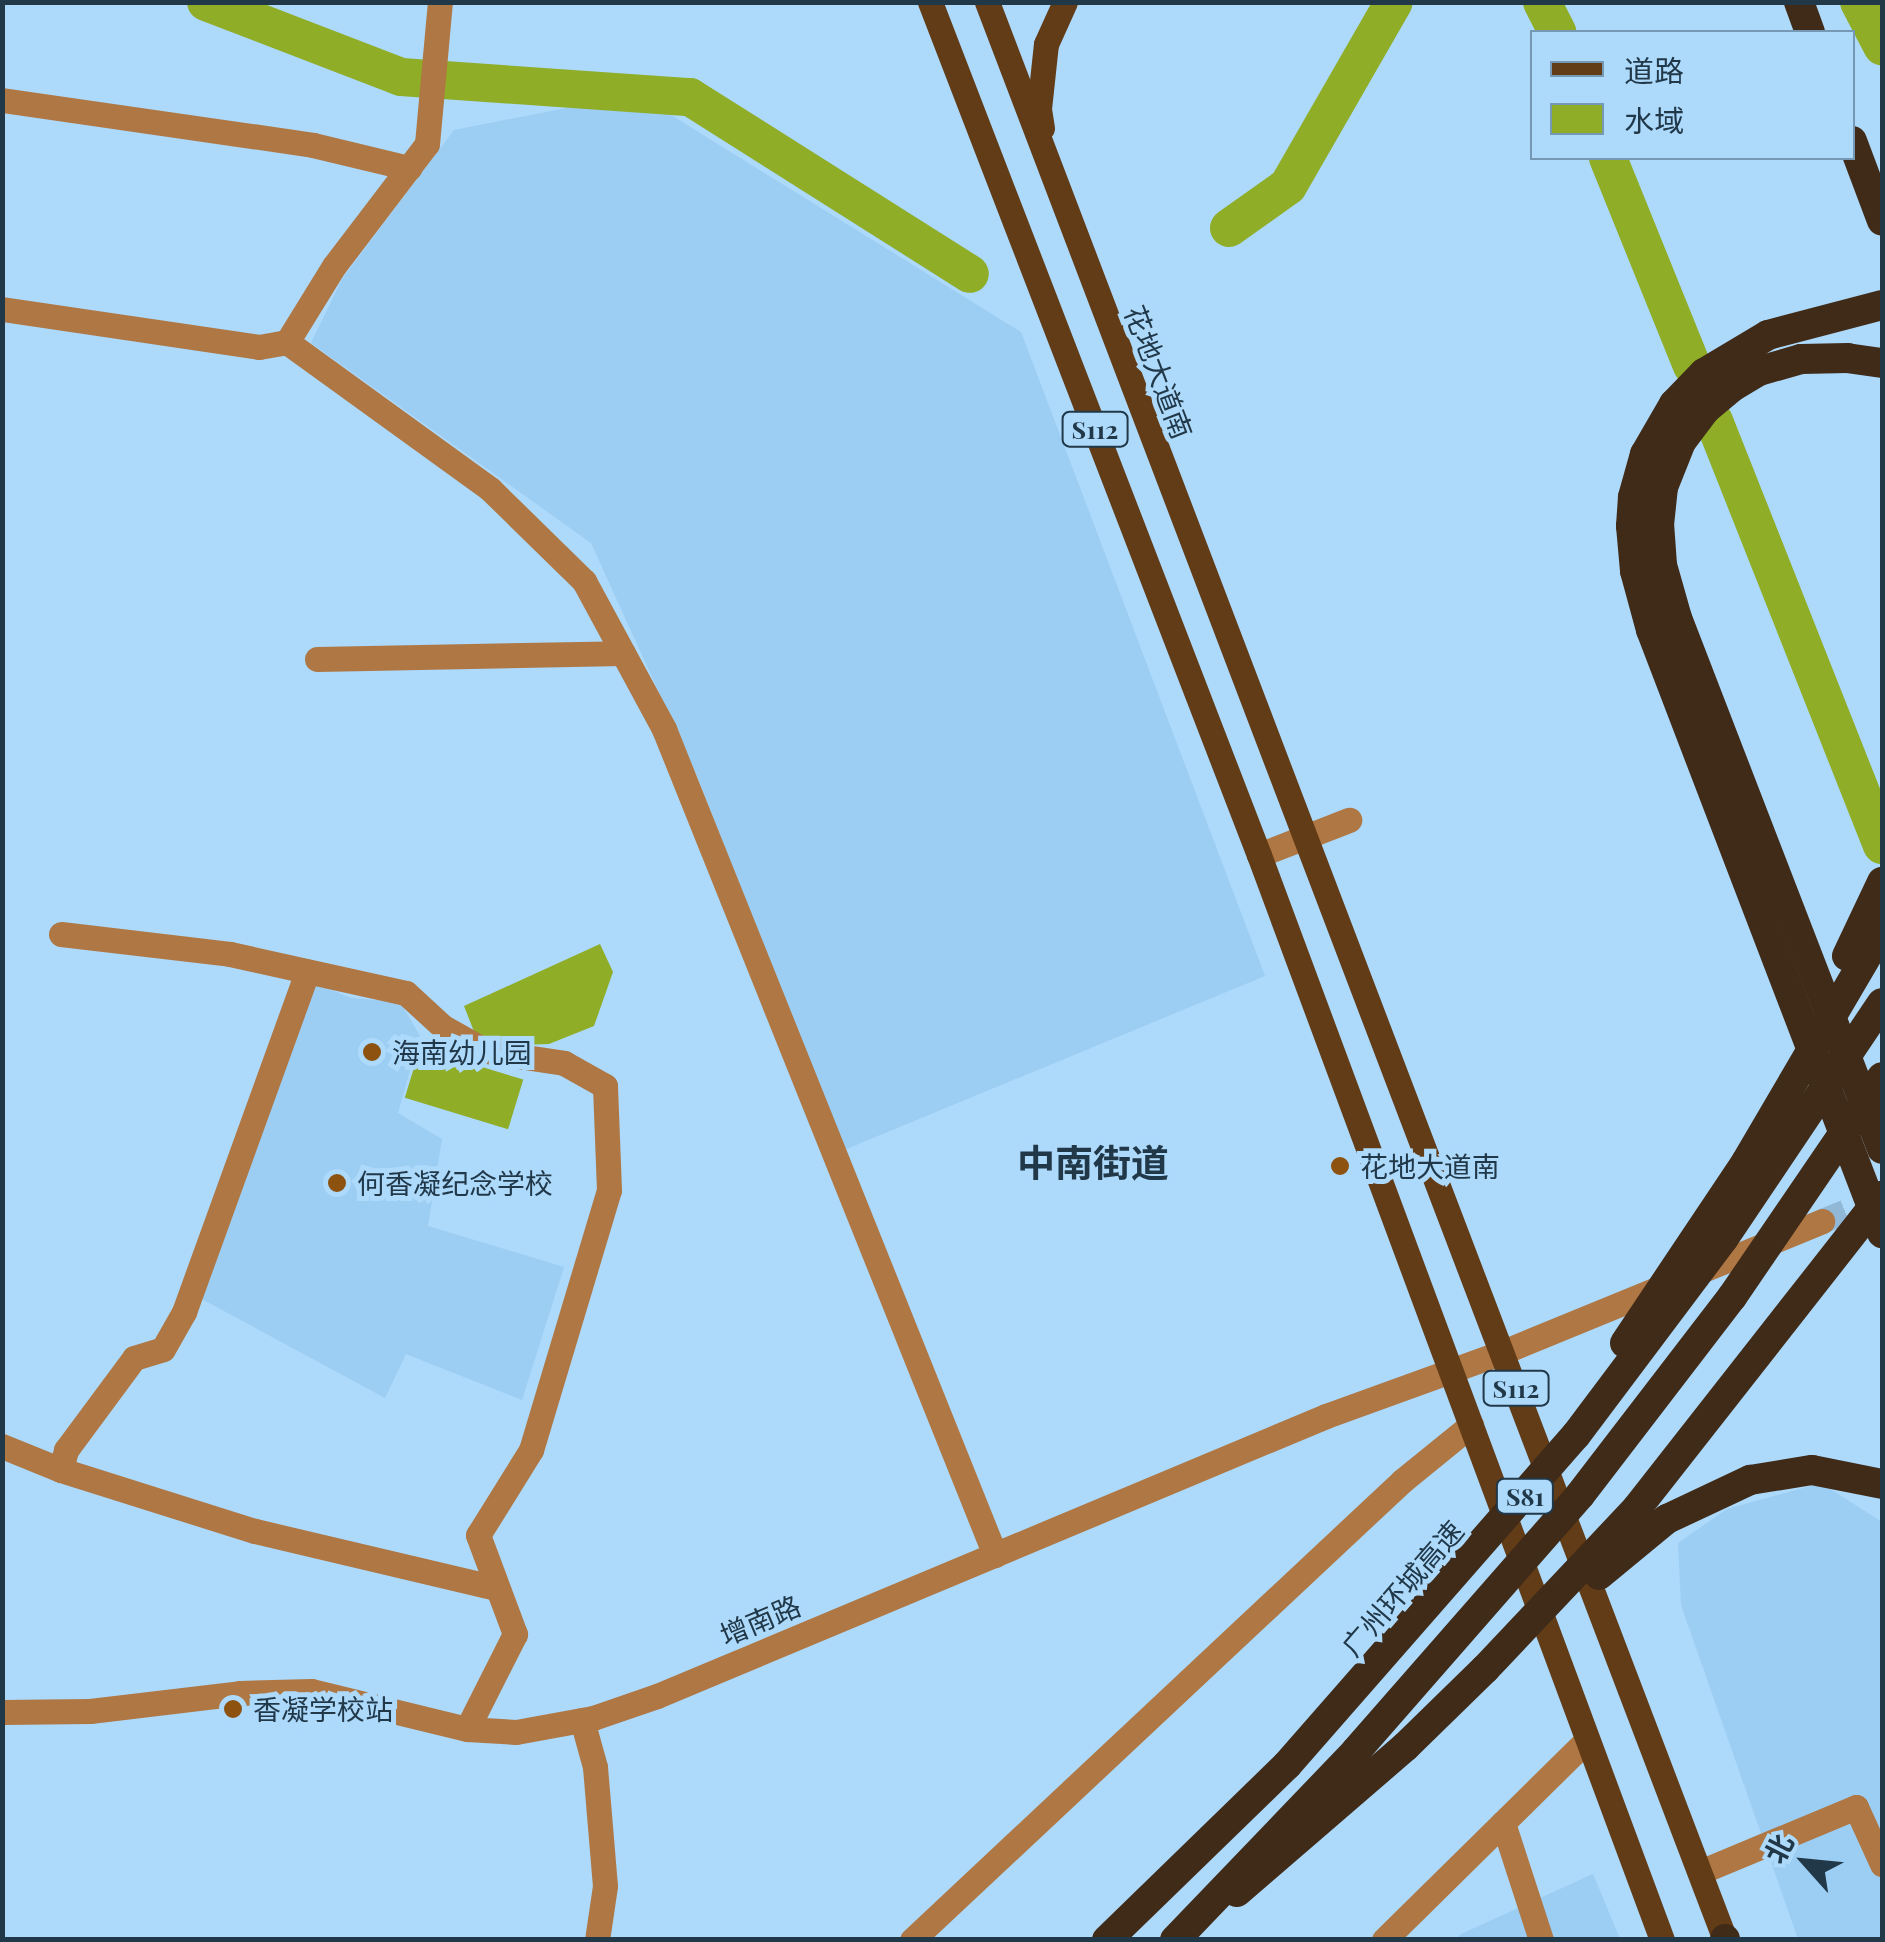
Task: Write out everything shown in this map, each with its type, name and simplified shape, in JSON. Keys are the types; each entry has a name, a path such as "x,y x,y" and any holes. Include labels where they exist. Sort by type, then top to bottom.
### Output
{"highway":[{"path":"1799,2 1809,30"},
{"path":"1855,149 1882,221"},
{"path":"1882,305 1754,341 1692,384 1666,416 1645,454 1633,496 1631,526 1635,570 1651,630 1882,1232"},
{"path":"1882,364 1848,358 1801,359 1740,382 1705,410 1680,442 1663,487 1659,523 1662,564 1677,618 1882,1149"},
{"path":"1730,1186 1882,882"},
{"path":"1410,1629 1518,1495 1730,1186 1882,930"},
{"name":"广州环城高速","path":"1107,1940 1287,1765 1410,1629 1646,1346 1882,1003"},
{"name":"S81","path":"1178,1940 1356,1751 1580,1495 1732,1297 1882,1077"},
{"path":"1178,1940 1405,1747 1628,1518 1882,1196"},
{"path":"1485,1669 1656,1527 1718,1492 1802,1470 1843,1473 1882,1484"}],"main road":[{"name":"S112","path":"930,2 1259,855 1662,1940"},
{"name":"花地大道南","path":"987,2 1725,1940"},
{"path":"1048,162 1039,108 1041,76 1046,44 1065,2"}],"street":[{"path":"288,342 334,266 427,144 428,96 440,2"},
{"path":"2,100 313,145 409,168"},
{"path":"2,310 259,347 288,342 490,488 584,581 664,729 995,1555"},
{"path":"317,659 623,654"},
{"path":"1259,855 1349,820"},
{"path":"60,934 230,954 406,993 443,1027 486,1051 564,1063 604,1086 608,1190 531,1450 478,1535 515,1634 467,1730"},
{"path":"61,1470 66,1450 134,1358 163,1350 184,1312 307,972"},
{"name":"增南路","path":"2,1712 90,1711 240,1692 311,1690 467,1730 516,1732 582,1720 657,1696 1326,1416 1503,1352 1822,1222"},
{"path":"912,1940 1402,1481 1471,1425"},
{"path":"2,1446 61,1470 256,1531 498,1588"},
{"path":"582,1720 595,1767 605,1886 597,1940"},
{"path":"1384,1940 1586,1740"},
{"path":"1700,1872 1856,1808 1882,1864"},
{"path":"1503,1823 1542,1940"}],"shaded area":[{"path":"597,102 663,110 1021,332 1265,976 844,1150 697,776 591,543 311,343 342,279 454,130"},
{"name":"何香凝纪念学校","path":"312,982 351,998 400,1002 420,1036 398,1113 442,1139 428,1226 564,1267 522,1400 406,1354 385,1398 198,1297"},
{"path":"1821,1483 1882,1522 1882,1939 1798,1939 1681,1605 1678,1543 1727,1509"},
{"path":"1593,1874 1620,1939 1455,1940 1461,1934"}],"water":[{"path":"600,944 613,972 594,1026 549,1044 521,1045 475,1034 464,1006"},
{"path":"420,1048 523,1080 508,1129 405,1098"}],"waterway":[{"path":"206,2 401,77 690,97 970,274"},
{"path":"1229,228 1288,186 1394,2"},
{"path":"1542,2 1556,30"},
{"path":"1859,2 1882,46"},
{"path":"1609,160 1692,366"},
{"path":"1714,421 1882,845"}],"tunnel":[{"path":"1822,1221 1882,1197"}],"place":[{"name":"海南幼儿园","path":"372,1052"},
{"name":"花地大道南","path":"1340,1166"},
{"name":"何香凝纪念学校","path":"337,1183"},
{"name":"香凝学校站","path":"233,1709"}],"district":[{"name":"中南街道","path":"1093,1162"}]}
